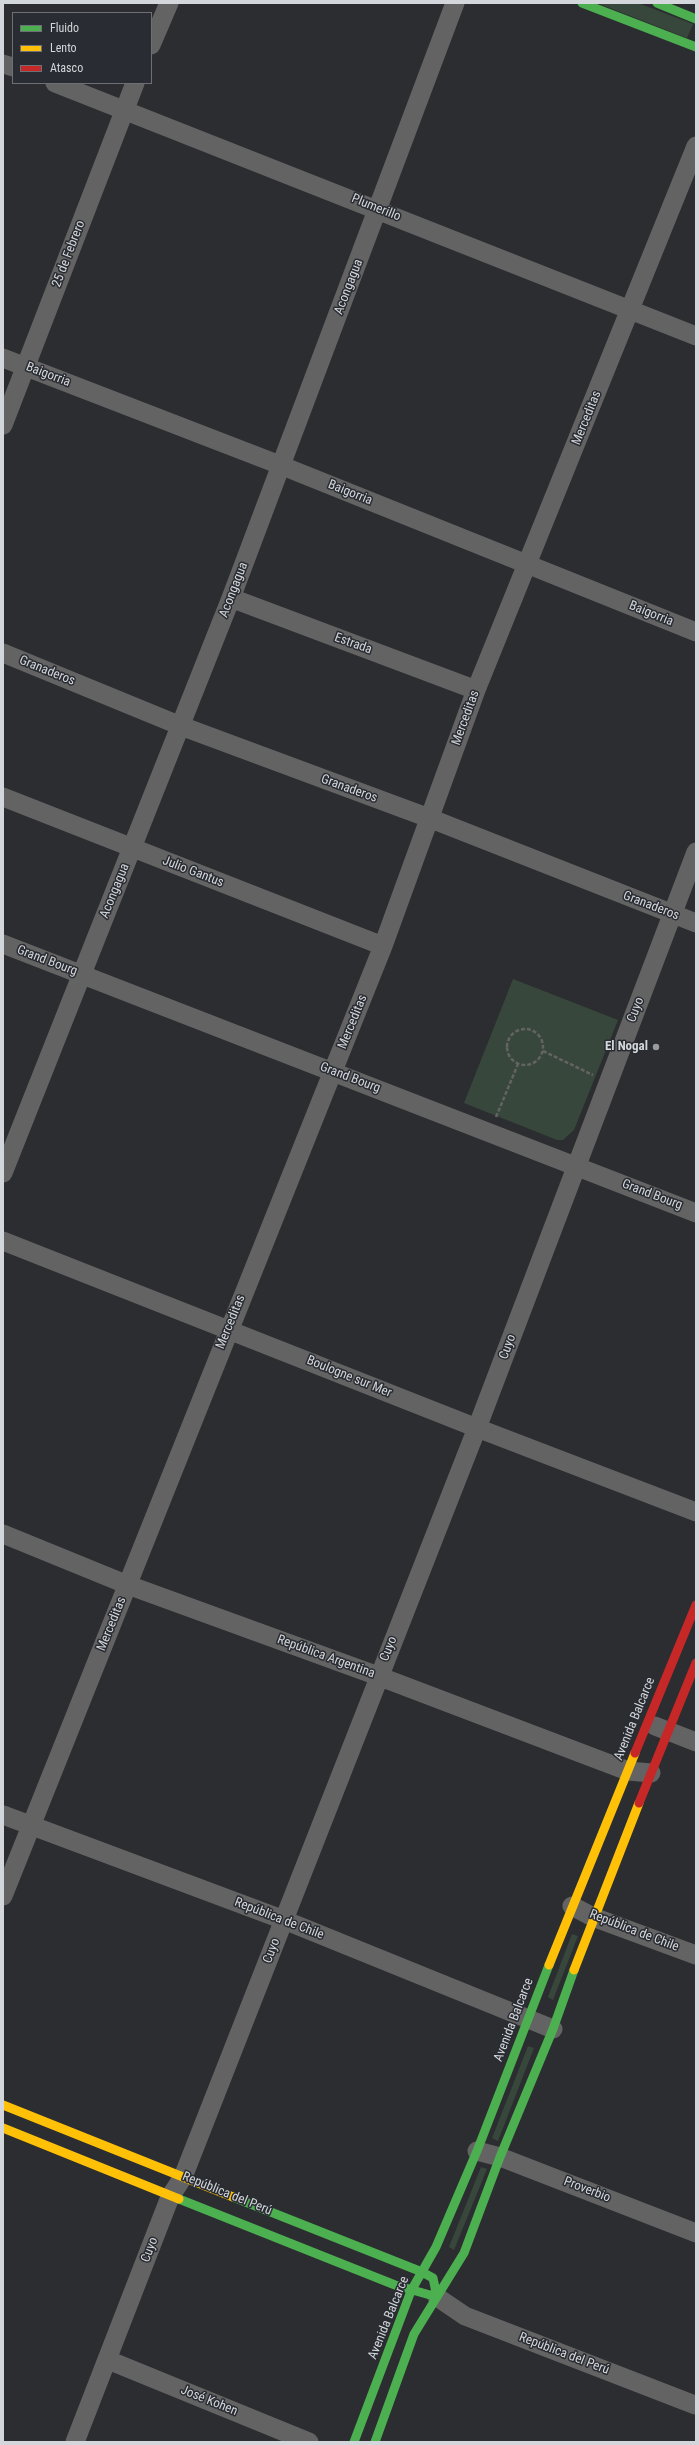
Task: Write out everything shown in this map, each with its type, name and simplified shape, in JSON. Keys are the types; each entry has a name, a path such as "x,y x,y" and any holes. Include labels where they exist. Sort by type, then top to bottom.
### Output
{"main road":[{"path":"582,3 696,47"},
{"path":"657,3 696,19"},
{"name":"Avenida Balcarce","path":"354,2442 411,2292 436,2247 477,2151 572,1906 696,1605"},
{"path":"375,2442 414,2334 464,2253 500,2157 553,2029 593,1917 696,1663"},
{"name":"República del Perú","path":"3,2105 422,2272 433,2278 437,2297 411,2292 170,2197 3,2128"}],"street":[{"path":"152,43 169,3"},
{"name":"Acongagua","path":"3,1173 231,598 280,465 379,209 455,3"},
{"name":"Plumerillo","path":"58,84 379,209 696,336"},
{"name":"25 de Febrero","path":"3,425 135,84"},
{"name":"Merceditas","path":"3,1896 128,1585 228,1329 383,946 476,690 696,146"},
{"name":"Baigorria","path":"3,358 280,465 696,632"},
{"name":"Estrada","path":"231,598 476,690"},
{"name":"Granaderos","path":"3,653 181,726 429,818 696,923"},
{"name":"Julio Gantus","path":"3,797 383,946"},
{"name":"Cuyo","path":"75,2442 170,2197 183,2177 378,1676 477,1428 696,852"},
{"name":"Grand Bourg","path":"3,944 576,1165 696,1213"},
{"name":"Boulogne sur Mer","path":"3,1241 477,1428 696,1512"},
{"name":"República Argentina","path":"3,1534 128,1585 378,1676 628,1771 651,1773"},
{"path":"648,1724 696,1742"},
{"name":"República de Chile","path":"3,1815 284,1920 553,2029"},
{"name":"República de Chile","path":"572,1906 593,1917 696,1954"},
{"name":"Proverbio","path":"477,2151 500,2157 696,2233"},
{"name":"República del Perú","path":"437,2297 465,2316 696,2408"},
{"name":"José Kohen","path":"108,2360 309,2442"}],"path":[{"path":"527,1029 533,1031 541,1040 543,1051 541,1056 532,1064 518,1064 511,1060 506,1048 510,1036 515,1032 527,1029"},
{"path":"543,1051 609,1082"},
{"path":"490,1133 518,1064"}],"green space":[{"path":"597,3 638,3 693,24 687,38"},
{"path":"513,979 618,1020 574,1130 563,1140 557,1140 464,1103"},
{"path":"572,1934 578,1936 553,2000 548,1997"},
{"path":"528,2046 534,2048 498,2141 492,2138"},
{"path":"481,2167 487,2169 454,2250 449,2247"}],"traffic: fast":[{"path":"582,3 696,47"},
{"path":"657,3 696,19"},
{"path":"354,2442 411,2291 436,2247 477,2151 549,1965"},
{"path":"375,2442 414,2334 464,2253 500,2157 553,2029 574,1970"},
{"path":"179,2199 395,2285 437,2297 433,2278 422,2272 233,2197"}],"traffic: slow":[{"path":"549,1965 635,1753"},
{"path":"574,1970 639,1803"},
{"path":"3,2105 233,2197"},
{"path":"3,2128 179,2199"}],"traffic: jam":[{"path":"635,1753 696,1605"},
{"path":"639,1803 696,1663"}],"place":[{"name":"El Nogal","path":"656,1047"}]}
